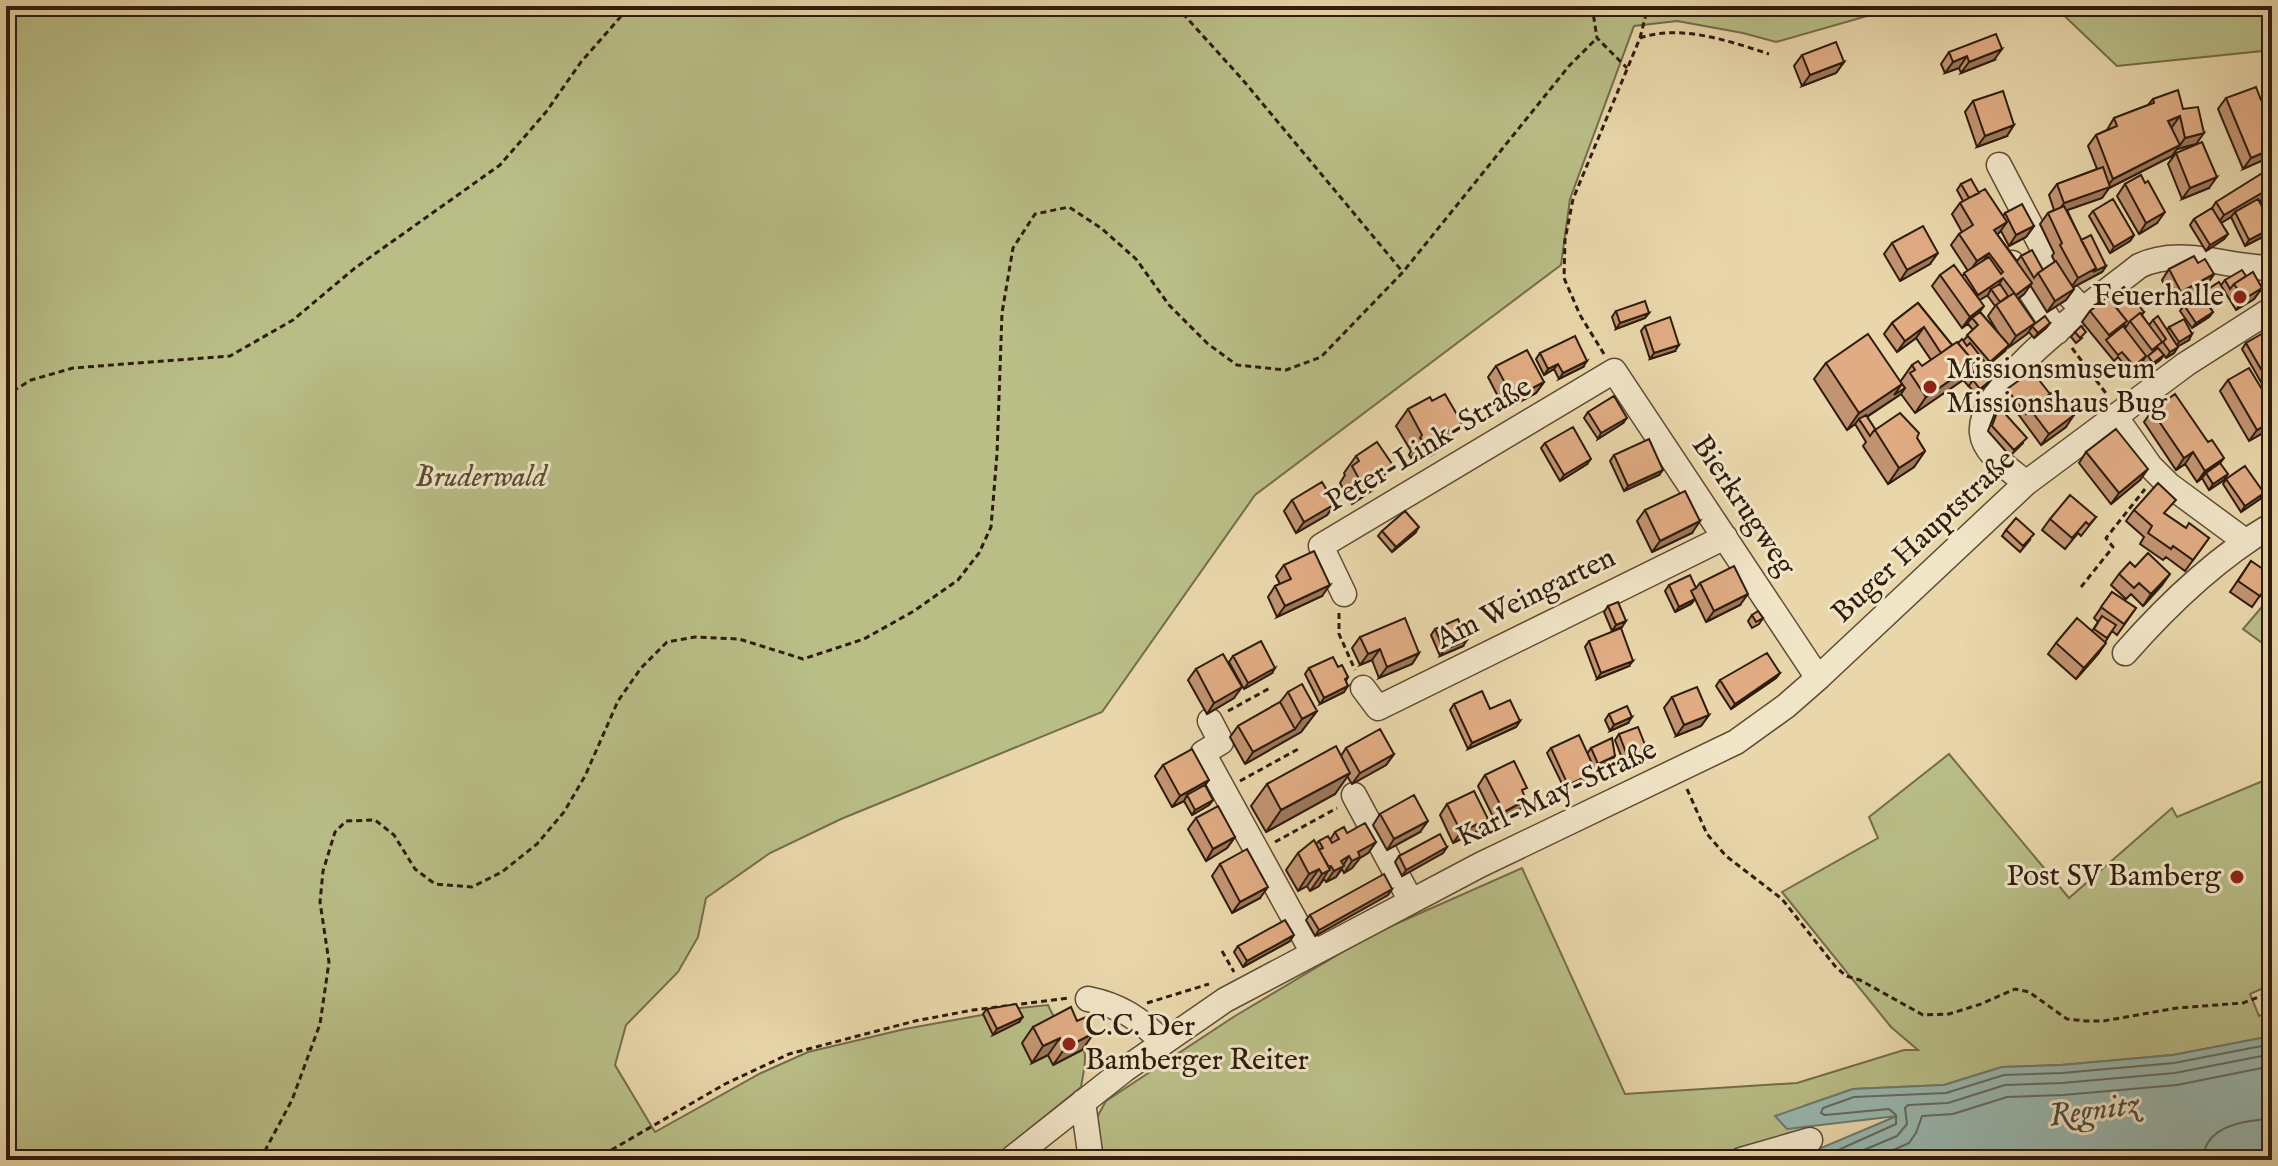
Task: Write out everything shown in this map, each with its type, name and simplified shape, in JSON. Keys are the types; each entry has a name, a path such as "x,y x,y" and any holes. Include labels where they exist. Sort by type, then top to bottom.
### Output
{"street":[{"path":"1999,165 2065,291 2084,311"},
{"path":"2000,244 2058,332"},
{"path":"2026,483 1990,452 1981,436 1982,423 2002,383 2058,332 2139,266 2154,259 2170,257 2272,268"},
{"name":"Buger Hauptstraße","path":"1818,678 2026,483 2186,364 2272,309"},
{"name":"Bierkrugweg","path":"1614,371 1818,678"},
{"name":"Peter-Link-Straße","path":"1344,594 1321,546 1614,371"},
{"path":"2117,414 2169,485 2245,541"},
{"path":"2125,653 2192,584 2245,541 2272,525"},
{"name":"Am Weingarten","path":"1363,688 1378,708 1725,537"},
{"name":"Karl-May-Straße","path":"1017,1158 1083,1102 1162,1042 1225,1000 1547,831 1736,742 1818,678"},
{"path":"1210,721 1221,742 1203,753 1313,953"},
{"path":"1346,801 1411,901"},
{"path":"1088,999 1131,1014 1162,1042"},
{"path":"1083,1102 1086,1157"},
{"path":"1741,1160 1810,1140"}],"path":[{"path":"6,410 13,391 31,380 73,368 230,356 293,320 355,268 500,165 546,112 581,62 630,6"},
{"path":"1176,6 1242,79 1403,272"},
{"path":"1592,6 1597,38 1627,68"},
{"path":"1614,371 1580,315 1564,278 1565,240 1573,199 1640,38 1648,6"},
{"path":"1640,38 1669,32 1737,44 1769,54"},
{"path":"260,1160 292,1100 320,1024 329,962 320,902 323,871 335,832 346,821 375,820 394,835 415,869 435,884 472,887 502,872 537,844 564,812 585,776 618,701 641,668 667,642 695,637 739,639 803,659 864,639 914,611 958,580 979,553 991,527 1002,313 1013,248 1035,214 1069,207 1101,228 1136,259 1169,305 1208,344 1237,365 1286,370 1321,357 1403,272 1569,66 1597,38"},
{"path":"2058,332 2117,414"},
{"path":"2081,587 2113,547 2106,538 2158,474"},
{"path":"1344,594 1339,611 1339,634 1363,688"},
{"path":"1210,721 1270,688"},
{"path":"1224,790 1300,748"},
{"path":"1680,771 1707,834 1726,856 1782,899 1846,976 1860,980 1923,1015 1949,1014 2015,989 2029,992 2067,1019 2086,1021 2103,1021 2177,1008 2243,1003 2272,992"},
{"path":"1257,851 1346,801"},
{"path":"1222,951 1234,972"},
{"path":"1131,1014 1141,1005 1212,983"},
{"path":"594,1160 725,1084 789,1054 871,1031 973,1010 1061,998 1088,999"}],"green space":[{"name":"Bruderwald","path":"6,6 1902,6 1776,42 1677,21 1634,26 1570,199 1561,265 1255,495 1102,712 841,819 770,853 706,898 698,937 678,972 626,1025 615,1065 655,1132 761,1073 808,1052 905,1029 1048,1005 1055,1018 1070,1028 1083,1045 1085,1058 1081,1087 991,1160 6,1160"},
{"path":"2054,6 2272,6 2272,50 2117,66"},
{"path":"2272,595 2272,650 2243,629"},
{"path":"1949,754 2069,898 2172,808 2177,817 2265,780 2272,797 2272,984 2250,994 2259,1016 2272,1010 2272,1036 2173,1055 2002,1067 1944,1085 1853,1089 1804,1106 1816,1150 1803,1160 1102,1160 1096,1119 1106,1101 1235,1016 1371,935 1522,868 1625,1094 1797,1083 1904,1050 1918,1050 1891,1027 1782,892 1878,838 1869,817"}],"water":[{"name":"Regnitz","path":"2272,1036 2272,1148 2216,1160 1803,1160 1816,1150 1897,1116 1787,1129 1775,1116 1853,1089 1944,1085 2002,1067 2173,1055"}],"building":[{"path":"1996,34 2002,49 1969,62 1967,56 1953,62 1949,52"},
{"path":"1836,42 1844,62 1810,75 1802,55"},
{"path":"2256,87 2261,100 2272,96 2272,117 2266,119 2272,133 2272,149 2251,158 2226,98"},
{"path":"2178,90 2183,109 2198,107 2204,133 2185,138 2180,116 2168,121 2180,145 2113,179 2096,135 2117,126 2114,118"},
{"path":"2003,91 2014,125 1985,136 1973,101"},
{"path":"2202,142 2217,177 2190,188 2176,153"},
{"path":"2103,167 2110,187 2064,203 2057,184"},
{"path":"2272,167 2272,187 2224,215 2216,202"},
{"path":"2141,175 2145,183 2148,181 2165,212 2146,223 2125,184"},
{"path":"1971,179 1979,193 1969,198 1961,184"},
{"path":"1985,189 2007,222 1994,230 2032,283 2016,295 2003,278 1978,295 1964,273 1989,257 2001,274 2003,272 1989,253 1977,261 1959,234 1973,225 1960,203"},
{"path":"2113,199 2134,235 2114,247 2093,211"},
{"path":"2258,199 2272,228 2249,240 2235,212"},
{"path":"2022,204 2034,226 2016,235 2005,213"},
{"path":"2064,206 2096,268 2078,278 2060,245 2062,243 2048,213"},
{"path":"2212,208 2228,234 2210,245 2194,219"},
{"path":"1923,226 1938,253 1907,270 1892,243"},
{"path":"2091,235 2106,266 2093,272 2096,268 2081,240"},
{"path":"2032,250 2043,270 2034,278 2021,256"},
{"path":"2194,256 2198,263 2205,259 2214,274 2181,292 2169,269"},
{"path":"2056,261 2074,289 2055,301 2038,273"},
{"path":"1954,265 1984,306 1970,317 1940,275"},
{"path":"2242,270 2246,276 2230,289 2225,280"},
{"path":"2253,272 2262,288 2244,299 2234,284"},
{"path":"2219,282 2225,292 2207,304 2213,312 2196,323 2184,305"},
{"path":"2000,284 2008,296 2000,302 1991,289"},
{"path":"2124,287 2144,312 2126,327 2124,324 2127,321 2109,299"},
{"path":"2014,293 2035,323 2016,336 1996,305"},
{"path":"2108,297 2127,321 2109,335 2090,311"},
{"path":"1645,301 1649,313 1620,323 1616,311"},
{"path":"1918,303 1952,345 1941,353 1924,327 1905,341 1892,323"},
{"path":"1980,312 2009,345 1990,362 1967,335 1978,325 1972,318"},
{"path":"2140,313 2162,342 2152,350 2130,321"},
{"path":"2045,316 2050,323 2038,333 2032,326"},
{"path":"2158,316 2178,347 2170,352 2163,342 2166,339 2153,320"},
{"path":"1670,317 1679,345 1654,353 1645,326"},
{"path":"2184,319 2192,334 2179,342 2169,327"},
{"path":"2081,326 2086,332 2080,338 2075,332"},
{"path":"2123,326 2146,356 2134,366 2122,352 2118,355 2106,340"},
{"path":"2270,329 2272,381 2269,383 2246,343"},
{"path":"1868,334 1902,384 1859,413 1826,363"},
{"path":"1575,336 1587,361 1563,373 1558,364 1548,369 1540,353"},
{"path":"1962,339 1967,346 1970,343 1988,366 1976,376 1971,369 1975,363 1958,343"},
{"path":"1957,342 1975,363 1926,397 1910,373 1915,370 1912,365 1918,361 1922,366"},
{"path":"2158,348 2164,355 2153,363 2148,356"},
{"path":"1527,350 1544,382 1513,398 1496,366"},
{"path":"2249,368 2268,399 2265,401 2272,413 2272,421 2257,430 2228,380"},
{"path":"1984,371 1991,380 1980,389 1973,380"},
{"path":"2032,371 2050,394 2026,414 2007,389"},
{"path":"2055,390 2074,415 2049,434 2030,409"},
{"path":"1445,394 1462,423 1444,433 1446,437 1436,442 1433,437 1423,441 1408,409 1430,397 1432,401"},
{"path":"2175,394 2208,442 2212,440 2224,458 2205,471 2193,452 2184,458 2152,411"},
{"path":"1614,396 1627,418 1601,433 1588,412"},
{"path":"1999,407 2027,438 2014,450 1992,426"},
{"path":"1900,413 1919,433 1917,438 1925,451 1899,468 1875,430"},
{"path":"1866,415 1875,429 1870,436 1859,419"},
{"path":"1573,427 1591,459 1564,475 1545,443"},
{"path":"2116,429 2148,469 2119,493 2086,452"},
{"path":"1649,439 1663,470 1628,486 1614,455"},
{"path":"1377,442 1392,464 1384,469 1386,473 1364,488 1352,466 1359,461 1356,456"},
{"path":"2220,463 2228,474 2213,484 2206,473"},
{"path":"2245,466 2264,493 2245,506 2226,479"},
{"path":"1322,482 1335,504 1304,522 1292,500"},
{"path":"2158,483 2176,500 2164,513 2186,528 2189,523 2209,538 2193,560 2148,533 2152,526 2134,510"},
{"path":"1685,491 1700,521 1660,541 1645,510"},
{"path":"2070,495 2096,517 2089,525 2086,522 2072,538 2050,519"},
{"path":"1405,511 1419,527 1396,547 1382,531"},
{"path":"2016,518 2034,534 2023,546 2006,530"},
{"path":"1314,551 1330,585 1285,606 1275,586 1291,579 1284,565"},
{"path":"2148,553 2170,574 2151,594 2139,583 2134,588 2119,574 2130,562 2135,567"},
{"path":"2251,561 2272,575 2260,596 2238,581"},
{"path":"1734,566 1748,594 1714,611 1700,583"},
{"path":"1690,575 1696,588 1691,591 1695,599 1679,607 1669,585"},
{"path":"2112,592 2136,608 2124,624 2101,607"},
{"path":"1618,602 1626,621 1616,625 1608,606"},
{"path":"1758,611 1763,618 1756,622 1752,615"},
{"path":"2102,616 2116,625 2107,638 2094,629"},
{"path":"1405,618 1419,653 1387,667 1380,649 1368,654 1360,637"},
{"path":"2077,618 2106,643 2084,668 2056,643"},
{"path":"1458,619 1467,640 1444,650 1435,629"},
{"path":"1621,628 1633,661 1601,673 1589,641"},
{"path":"1261,641 1275,668 1248,683 1233,656"},
{"path":"1767,653 1780,673 1735,704 1720,680"},
{"path":"1223,654 1242,687 1214,703 1196,669"},
{"path":"1333,657 1338,667 1342,665 1348,677 1345,679 1348,686 1324,698 1309,668"},
{"path":"1302,684 1317,711 1302,719 1288,692"},
{"path":"1697,687 1709,715 1684,725 1672,697"},
{"path":"1482,691 1490,709 1510,700 1520,721 1472,743 1454,704"},
{"path":"1280,702 1295,729 1253,752 1238,726"},
{"path":"1627,706 1632,717 1614,725 1609,714"},
{"path":"1638,727 1647,750 1628,758 1619,734"},
{"path":"1380,729 1394,754 1360,773 1346,748"},
{"path":"1579,735 1596,772 1568,785 1551,748"},
{"path":"1612,738 1615,756 1598,764 1591,748"},
{"path":"1336,746 1350,773 1281,810 1267,784"},
{"path":"1192,749 1209,780 1180,796 1163,765"},
{"path":"1514,761 1527,788 1522,790 1526,800 1504,812 1485,775"},
{"path":"1205,785 1213,800 1195,810 1187,795"},
{"path":"1474,791 1488,819 1461,832 1447,804"},
{"path":"1414,795 1428,821 1394,839 1380,814"},
{"path":"1218,806 1235,837 1213,849 1196,818"},
{"path":"1365,823 1376,842 1358,852 1360,857 1352,861 1349,856 1341,861 1344,866 1334,871 1319,850 1323,848 1319,841 1328,836 1332,843 1339,839 1335,832 1344,827 1347,833"},
{"path":"1440,834 1447,847 1406,870 1399,856"},
{"path":"1314,840 1330,870 1322,874 1319,869 1309,874 1298,853"},
{"path":"1247,849 1268,887 1240,902 1220,864"},
{"path":"1384,874 1392,889 1319,930 1310,915"},
{"path":"1285,920 1294,935 1247,961 1238,946"},
{"path":"1016,1004 1023,1017 997,1029 987,1009"},
{"path":"1071,1007 1077,1021 1086,1017 1094,1033 1065,1048 1060,1038 1043,1046 1033,1027"}],"place":[{"name":"Feuerhalle","path":"2240,297"},
{"name":"Missionsmuseum Missionshaus Bug","path":"1930,387"},
{"name":"Post SV Bamberg","path":"2237,877"},
{"name":"C.C. Der Bamberger Reiter","path":"1069,1044"}]}
